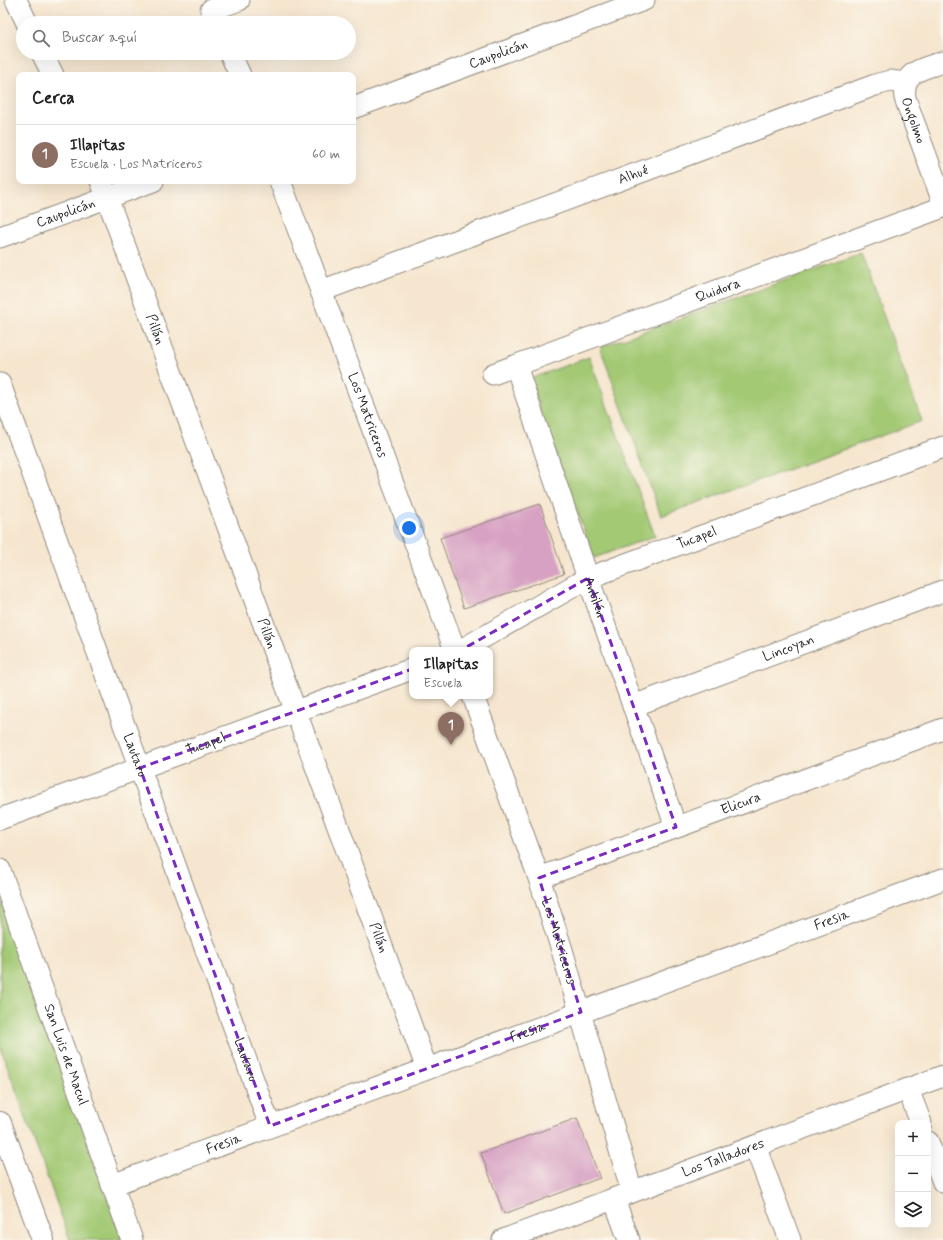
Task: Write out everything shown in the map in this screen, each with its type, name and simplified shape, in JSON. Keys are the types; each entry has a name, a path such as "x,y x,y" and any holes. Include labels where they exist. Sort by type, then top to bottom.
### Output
{"street":[{"path":"16,0 24,16"},
{"path":"212,11 239,0"},
{"name":"Caupolicán","path":"356,107 644,0"},
{"path":"46,60 52,72"},
{"path":"233,60 239,72"},
{"path":"905,83 908,77 913,73 943,62"},
{"name":"Alhué","path":"321,291 875,85 890,81 905,83"},
{"name":"Ongolmo","path":"905,83 905,98 943,202"},
{"name":"Caupolicán","path":"0,237 104,189 135,184"},
{"name":"Los Matriceros","path":"281,184 454,647"},
{"name":"Pillán","path":"104,189 427,1069"},
{"name":"Quidora","path":"493,374 943,207"},
{"name":"Antilén","path":"516,366 588,578 676,827"},
{"name":"Lautaro","path":"0,384 270,1126"},
{"name":"Tucapel","path":"466,647 588,578 943,447"},
{"name":"Lincoyan","path":"633,706 943,590"},
{"name":"Tucapel","path":"0,819 409,670"},
{"name":"Los Matriceros","path":"473,699 539,878 581,1012 623,1195 629,1240"},
{"name":"Elicura","path":"539,878 943,729"},
{"name":"San Luis de Macul","path":"0,870 132,1240"},
{"name":"Fresia","path":"112,1184 943,879"},
{"name":"Los Talladores","path":"503,1240 943,1076"},
{"path":"908,1089 920,1120"},
{"path":"0,1123 43,1240"},
{"path":"755,1146 790,1240"},
{"path":"931,1150 943,1182"}],"highlighted area":[{"path":"588,578 676,827 539,878 581,1012 270,1126 140,768 456,653"}],"green space":[{"path":"861,253 922,421 661,516 600,347"},
{"path":"589,357 655,536 594,558 529,379"},
{"path":"0,898 122,1240 70,1240 0,1046"}],"building":[{"path":"540,504 564,574 464,608 440,538"},
{"path":"577,1118 600,1178 504,1214 481,1153"}],"place":[{"name":"Illapitas","path":"451,745"}]}
